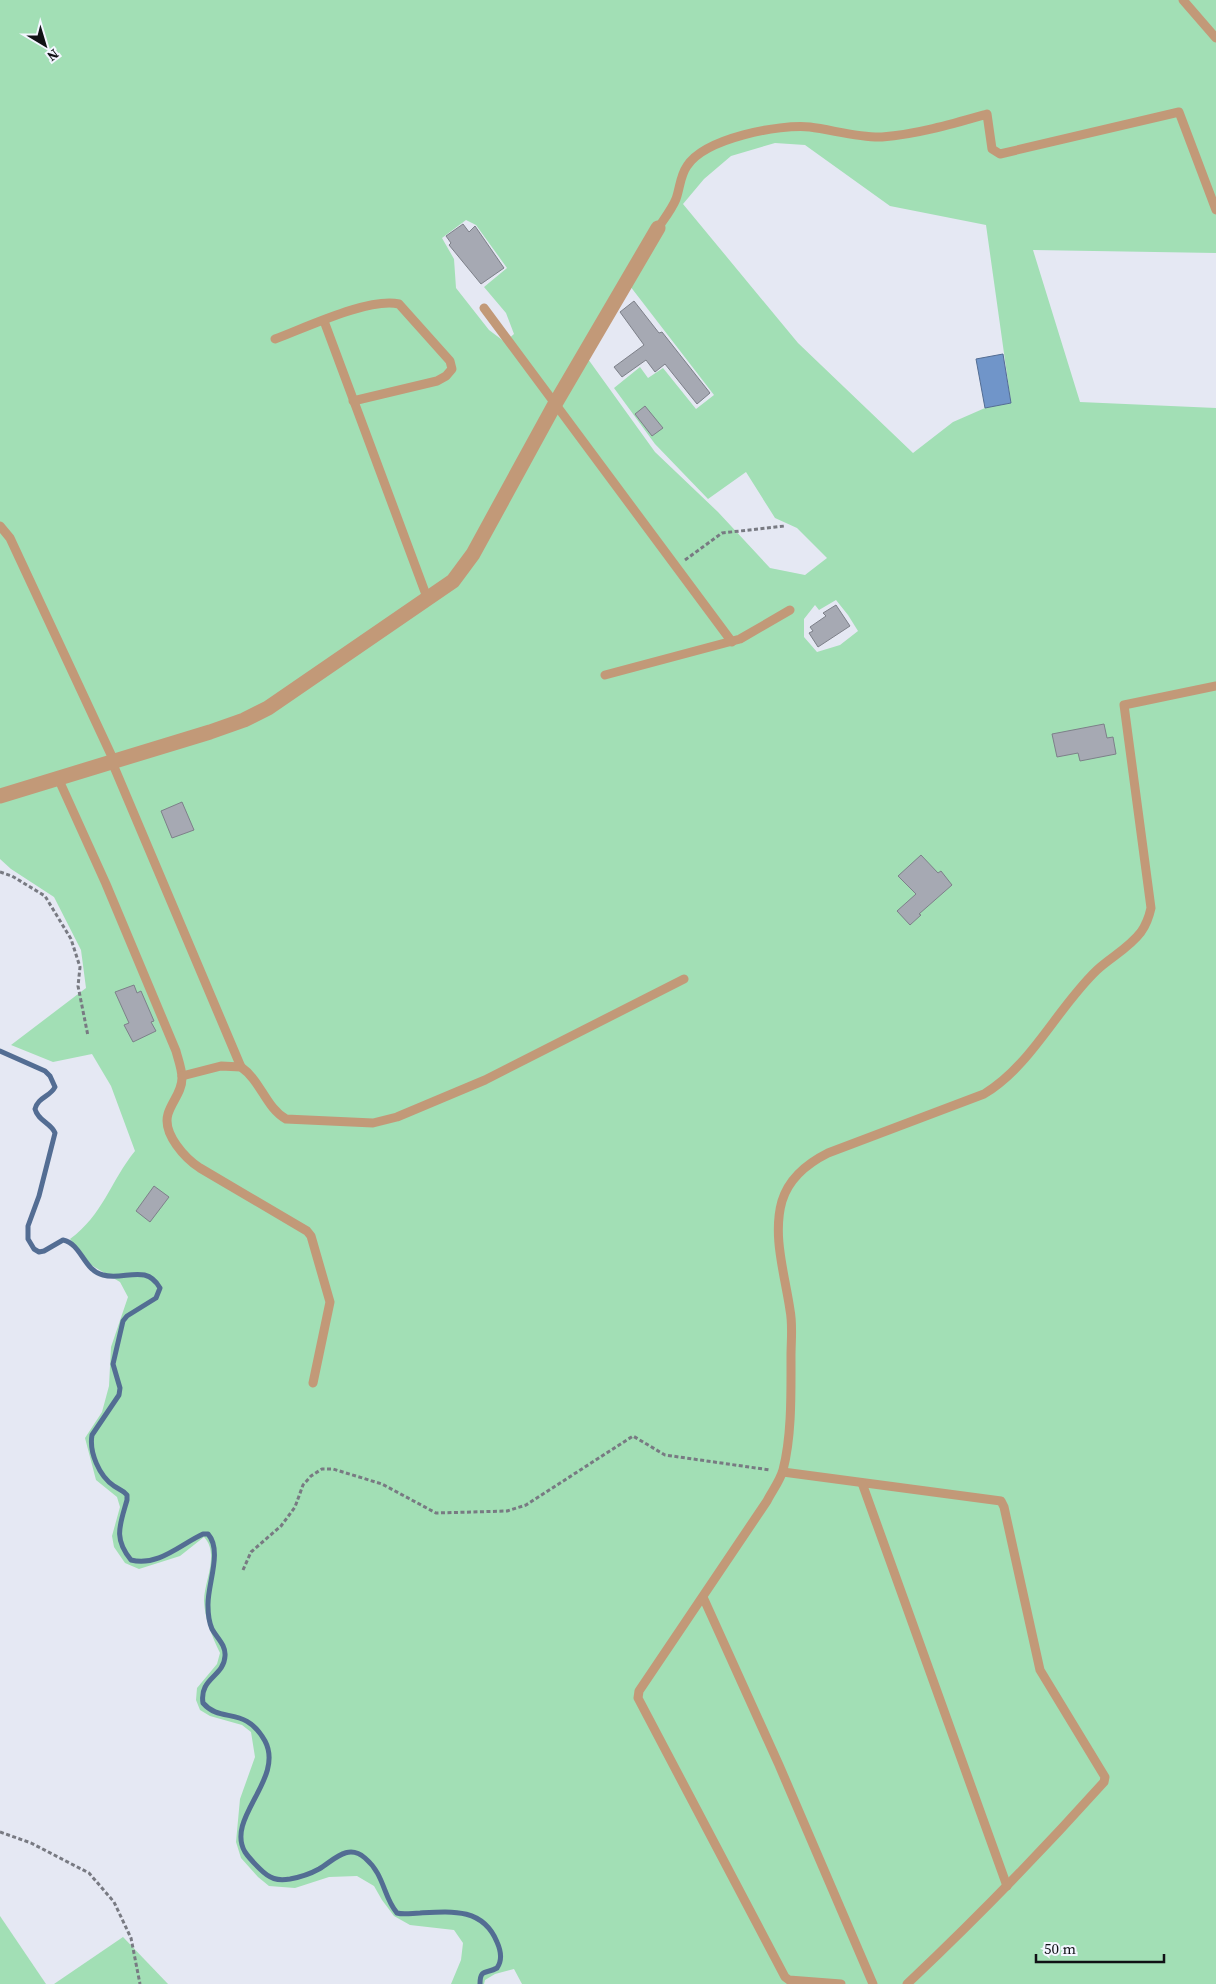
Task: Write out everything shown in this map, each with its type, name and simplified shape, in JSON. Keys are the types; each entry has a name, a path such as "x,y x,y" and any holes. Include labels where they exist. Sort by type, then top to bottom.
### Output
{"street":[{"path":"0,796 244,720 268,708 428,600 453,581 473,554 555,404 658,228"}],"lane":[{"path":"1183,0 1216,38"},
{"path":"658,228 676,200 679,184 687,166 701,153 734,138 773,129 808,127 880,137 911,134 987,114 992,149 1000,154 1179,112 1216,210"},
{"path":"275,339 365,306 390,302 399,304 450,361 452,369 446,376 437,380 354,401"},
{"path":"484,308 732,642"},
{"path":"324,321 428,600"},
{"path":"0,526 10,538 113,762 241,1067 258,1083 278,1115 286,1119 372,1123 397,1118 477,1084 684,979"},
{"path":"605,675 732,642 790,610"},
{"path":"841,1984 789,1980 785,1978 638,1698 638,1691 703,1597 767,1500 783,1472 791,1393 791,1314 778,1230 783,1199 802,1170 813,1161 828,1153 984,1094 996,1086 1020,1063 1097,970 1135,939 1148,920 1151,908 1124,705 1216,686"},
{"path":"58,778 176,1051 182,1076 178,1097 168,1115 168,1127 188,1160 307,1231 311,1236 330,1302 313,1382"},
{"path":"182,1076 221,1066 241,1067"},
{"path":"783,1472 1001,1501 1004,1506 1040,1670 1105,1777 1104,1782 1008,1886 907,1984"},
{"path":"862,1483 1008,1886"},
{"path":"703,1597 779,1765 874,1984"}],"path":[{"path":"676,566 722,533 785,526"},
{"path":"0,872 12,876 45,896 71,939 80,967 78,986 88,1036"},
{"path":"243,1570 251,1552 281,1526 295,1507 303,1486 311,1476 322,1469 333,1469 382,1484 436,1513 506,1511 526,1505 633,1436 665,1455 783,1472"},
{"path":"0,1832 31,1844 89,1873 118,1909 131,1938 140,1984"}],"green space":[{"path":"0,0 1216,0 1216,253 1033,250 1080,402 1216,408 1216,1984 522,1984 514,1969 495,1974 485,1980 484,1984 451,1984 461,1960 463,1943 454,1930 410,1925 394,1916 374,1886 357,1876 329,1877 295,1888 269,1886 258,1877 241,1858 236,1842 240,1799 255,1757 251,1732 242,1725 210,1716 200,1710 196,1700 197,1688 217,1664 220,1653 209,1628 204,1601 211,1559 209,1544 204,1537 180,1556 139,1569 125,1563 114,1547 112,1536 120,1507 117,1497 96,1480 85,1438 102,1412 109,1386 111,1347 128,1297 120,1282 91,1265 70,1239 91,1219 135,1151 111,1086 92,1054 53,1062 11,1045 86,988 81,950 54,897 11,869 0,859","holes":["775,143 805,145 890,206 986,225 1011,403 985,408 953,422 913,453 798,343 683,204 704,179 731,156","466,220 476,225 507,268 484,287 506,313 514,334 505,342 489,330 456,288 454,259 442,238","630,286 714,395 696,409 663,368 648,378 640,367 614,388 655,444 708,499 746,472 775,518 797,528 827,558 805,575 770,568 718,512 655,452 588,359","836,600 858,631 840,645 817,652 804,637 804,619 815,605 819,610"]},
{"path":"0,1916 46,1984 0,1984"},
{"path":"123,1937 168,1984 54,1984"}],"water":[{"path":"1003,354 1011,403 985,408 976,359"}],"building":[{"path":"463,224 469,232 475,226 504,268 481,284 449,245 451,243 446,236"},
{"path":"634,301 659,333 662,332 710,393 697,404 665,364 655,372 646,360 622,377 614,367 644,345 620,312"},
{"path":"645,406 663,428 652,436 635,414"},
{"path":"836,605 850,626 818,647 809,633 813,631 810,627 826,616 823,613"},
{"path":"1104,724 1107,738 1113,737 1116,754 1080,761 1078,753 1057,757 1052,734"},
{"path":"182,802 194,830 172,838 161,811"},
{"path":"921,855 938,873 941,871 952,885 919,914 921,915 910,925 897,911 916,894 898,876"},
{"path":"134,985 137,993 141,991 154,1021 151,1022 156,1031 133,1042 124,1025 129,1023 115,992"},
{"path":"154,1186 169,1197 150,1222 136,1211"}],"waterway":[{"path":"0,1051 45,1071 50,1076 55,1087 39,1102 35,1109 55,1133 39,1196 28,1226 28,1239 34,1249 39,1252 44,1251 63,1240 74,1246 96,1272 111,1276 141,1274 148,1276 160,1288 156,1298 127,1316 123,1321 113,1364 120,1388 119,1395 92,1435 92,1449 96,1463 104,1476 127,1495 120,1524 120,1538 125,1552 131,1560 151,1560 160,1557 203,1534 208,1534 212,1541 214,1559 208,1598 208,1615 212,1629 223,1645 225,1656 221,1669 205,1688 203,1703 217,1713 249,1723 265,1741 269,1755 268,1770 242,1826 241,1839 245,1852 267,1875 281,1880 309,1874 341,1855 353,1852 365,1858 372,1865 392,1907 397,1913 455,1912 475,1917 491,1931 498,1945 500,1956 497,1968 483,1973 480,1984"}]}
